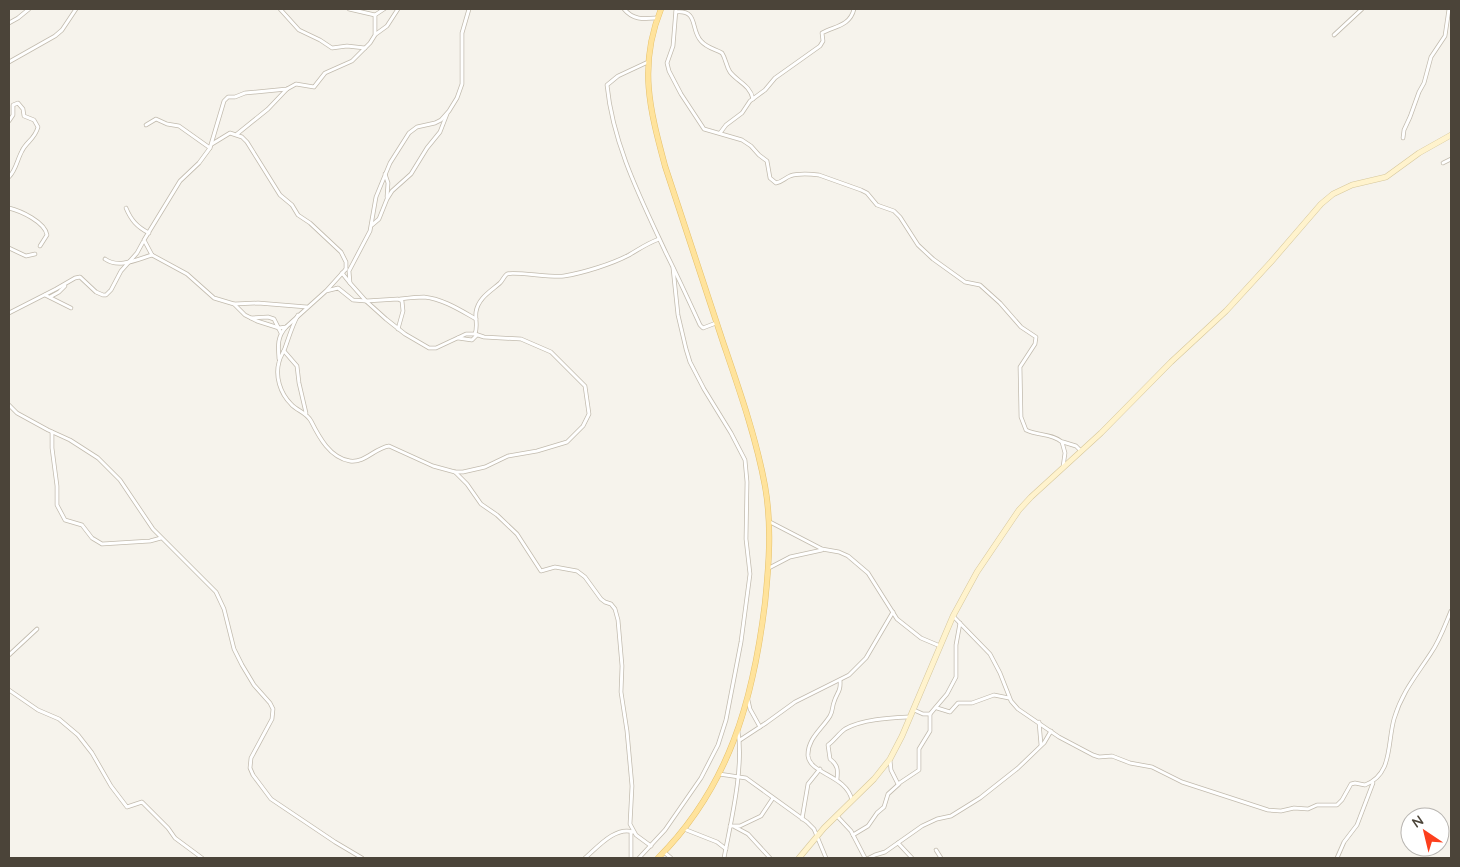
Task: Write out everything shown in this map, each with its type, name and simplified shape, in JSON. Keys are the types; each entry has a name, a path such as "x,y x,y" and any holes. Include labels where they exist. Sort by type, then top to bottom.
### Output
{"main road":[{"path":"661,9 649,49 647,77 655,128 665,166 754,438 765,486 770,522 768,568 757,656 748,700 738,731 710,791 684,829 661,856"}],"street":[{"path":"9,23 29,9"},
{"path":"9,62 55,36 62,30 76,9"},
{"path":"280,9 299,30 332,48 347,46 365,48"},
{"path":"349,9 375,15 384,9"},
{"path":"237,135 268,109 287,89 296,84 314,87 325,73 352,61 375,35 386,26 398,9"},
{"path":"372,225 378,219 392,191 411,174 427,148 440,132 447,114 457,98 462,84 462,33 469,9"},
{"path":"624,9 632,17 657,18"},
{"path":"720,133 775,78 820,46 823,32 834,29 849,20 854,9"},
{"path":"1334,36 1362,9"},
{"path":"753,99 746,86 730,72 722,53 709,48 701,41 692,17 676,10 673,46 668,63 669,71 701,125 707,130 746,142 767,161 770,178 776,183 793,175 819,175 864,192 877,205 897,213 918,245 932,259 964,282 980,285 1000,302 1021,327 1036,337 1035,344 1020,367 1020,399 1023,424 1026,430 1031,433 1051,435 1062,442 1076,446 1082,452"},
{"path":"1403,138 1404,130 1428,73 1431,57 1445,36 1450,10"},
{"path":"375,15 375,35"},
{"path":"648,62 618,76 607,85 610,106 622,152 635,186 700,325 703,328 717,323"},
{"path":"9,313 80,277 96,292 103,296 106,295 137,253 180,181 199,163 210,148 225,99 250,92 278,88 287,89"},
{"path":"9,121 13,115 13,105 16,102 23,108 24,116 34,120 38,127 33,138 22,150 9,177"},
{"path":"280,359 278,346 281,333 298,315 326,292 357,257 372,225 376,197 385,173 409,133 417,127 435,123 447,114"},
{"path":"146,124 156,119 167,124 176,125 210,148"},
{"path":"212,144 228,134 242,137 280,195 292,205 298,215 310,223 342,252 346,262 346,270"},
{"path":"799,858 817,836 874,779 890,759 914,710 953,616 977,572 1019,510 1082,452 1171,362 1231,305 1321,204 1341,189 1352,185 1377,181 1386,177 1419,153 1451,135"},
{"path":"1442,163 1451,159"},
{"path":"385,173 388,182 387,199"},
{"path":"9,208 30,216 45,230 47,235 40,246"},
{"path":"126,208 133,222 149,233"},
{"path":"342,274 366,301 398,329 432,349 458,338 472,340 477,328 476,309 484,297 508,274 516,272 530,275 566,276 627,256 644,245 659,239"},
{"path":"144,240 152,255 187,274 214,298 234,304 258,303 307,307"},
{"path":"9,248 26,256 36,254"},
{"path":"105,259 112,263 129,262 152,255"},
{"path":"350,283 349,271 351,265"},
{"path":"639,858 665,830 701,778 720,739 726,720 741,642 750,574 746,539 747,488 745,460 732,433 696,374 688,356 678,315 673,268"},
{"path":"50,297 62,289 66,283"},
{"path":"326,292 338,288 353,300 366,301 423,297 455,307 476,320"},
{"path":"45,294 72,308"},
{"path":"398,299 402,301 403,306 398,329"},
{"path":"234,304 250,318 279,328 286,327"},
{"path":"298,315 290,331 277,370 278,380 285,397 292,406 306,414"},
{"path":"250,318 268,317 274,319 281,333"},
{"path":"284,351 298,366 298,379 306,414 331,452 346,460 362,459 379,449 389,446 421,461 455,472 474,470 508,456 564,443 571,439 583,426 589,414 585,386 555,354 521,340 484,337 476,334"},
{"path":"9,405 17,413 88,450 113,472 161,538 216,592 224,609 234,649 254,685 272,706 272,719 251,758 250,768 253,775 272,799 362,858"},
{"path":"52,432 57,505 66,520 81,525 92,538 102,544 150,541 161,538"},
{"path":"1062,442 1065,453 1063,468"},
{"path":"455,472 467,484 477,500 503,520 517,534 541,571 560,567 577,571 585,577 601,599 611,604 615,609 618,620 622,666 621,692 632,786 630,824 632,832 632,858"},
{"path":"770,522 822,550"},
{"path":"768,568 790,557 822,550 839,552 848,556 868,573 898,619 913,632 929,642 940,646"},
{"path":"953,616 980,641 990,654 1010,698 1018,709 1051,731 1094,756 1112,756 1130,763 1152,767 1195,786 1276,811 1294,808 1308,809 1317,805 1337,805 1351,784 1365,785 1378,778 1385,767 1394,720 1405,692 1409,683 1432,652 1451,611"},
{"path":"740,740 794,702 849,675 866,658 893,612"},
{"path":"914,710 923,714 930,714 947,694 956,677 956,645 960,623"},
{"path":"9,655 28,636 37,630"},
{"path":"840,680 841,690 833,704 832,713 808,747 809,760 814,766 849,790 852,801"},
{"path":"9,690 38,710 59,719 92,752 111,786 127,807 142,802 168,828 175,838 202,858"},
{"path":"937,708 950,712 958,703 972,703 994,695 1010,698"},
{"path":"748,700 750,709 760,727"},
{"path":"853,835 868,826 884,807 888,794 919,770 919,749 930,731 930,714"},
{"path":"837,780 836,764 830,759 828,745 837,735 853,725 876,720 910,717"},
{"path":"1038,722 1041,746"},
{"path":"724,858 732,826 738,777 740,740 738,731"},
{"path":"869,858 883,854 922,826 937,819 951,816 980,798 1004,781 1041,746 1051,731"},
{"path":"890,759 891,770 896,782 899,784"},
{"path":"802,819 808,784 820,770"},
{"path":"719,774 751,781 802,819 814,829 826,858"},
{"path":"1337,858 1344,842 1357,825 1373,782"},
{"path":"732,826 740,826 762,816 773,798"},
{"path":"837,816 845,823 865,858"},
{"path":"732,826 748,834 770,858"},
{"path":"684,829 717,842 726,849"},
{"path":"584,858 606,839 625,830 632,832 651,846"},
{"path":"898,843 912,858"},
{"path":"936,850 941,858"},
{"path":"661,856 672,858"}]}
